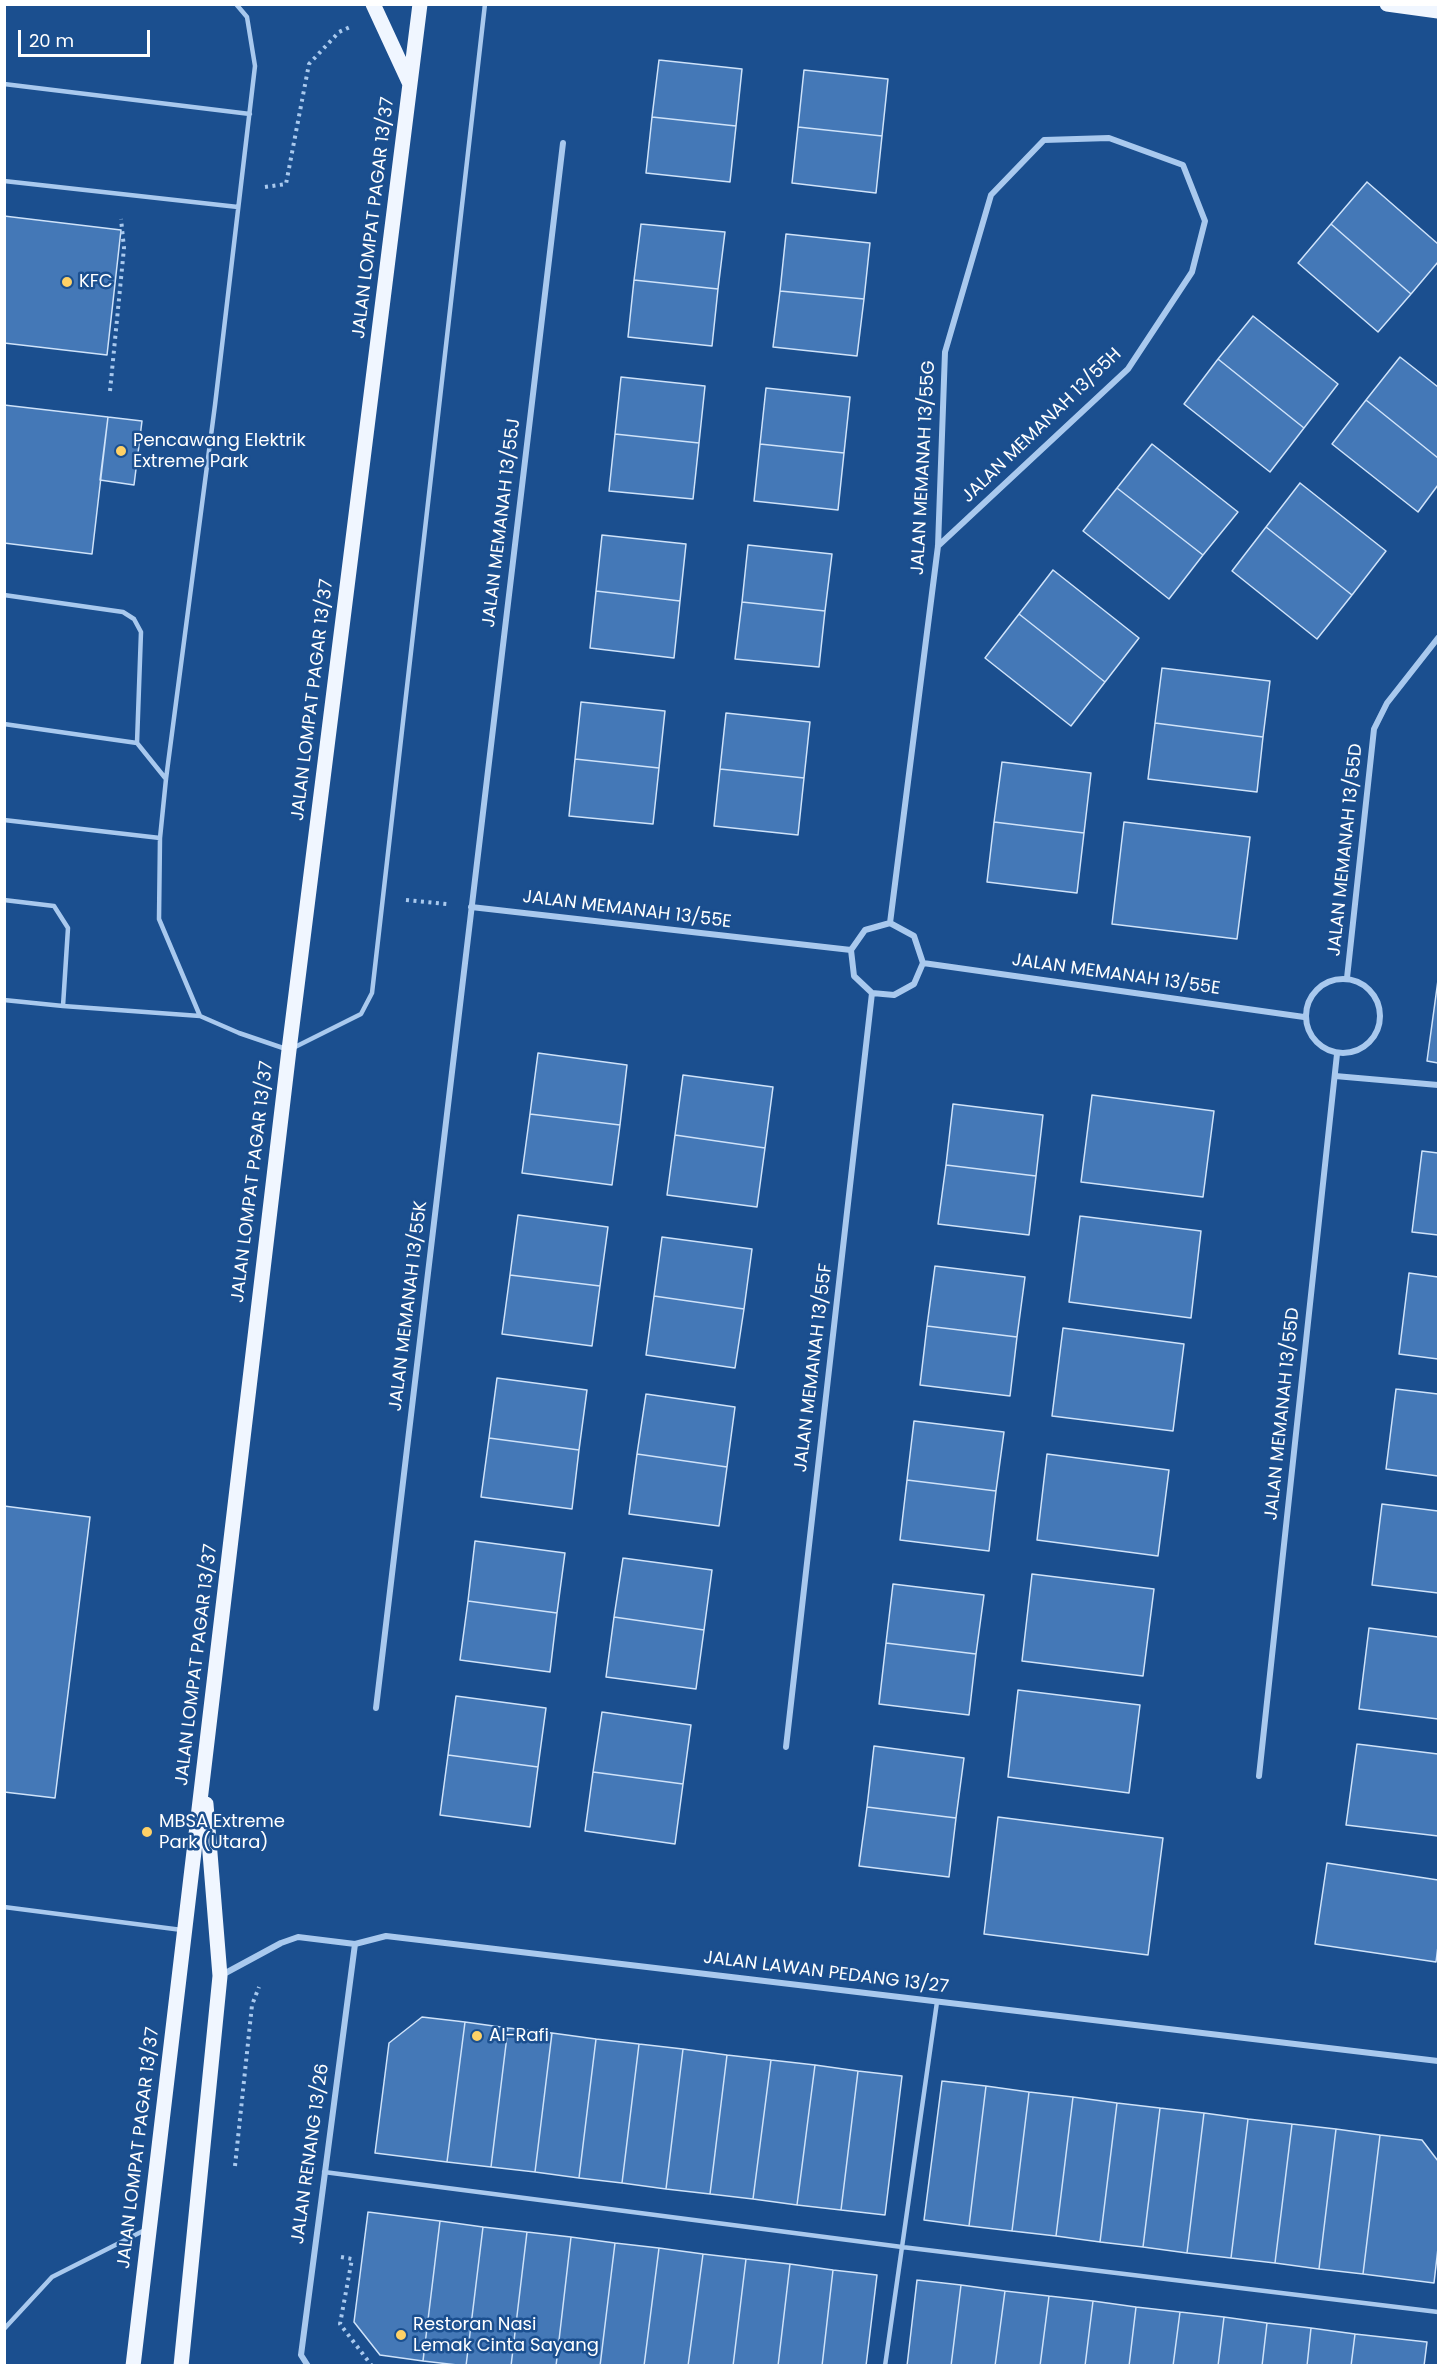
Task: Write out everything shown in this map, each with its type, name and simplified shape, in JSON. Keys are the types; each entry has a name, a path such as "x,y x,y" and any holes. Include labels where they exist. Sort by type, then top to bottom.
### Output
{"main road":[{"path":"373,4 410,84"},
{"name":"JALAN LOMPAT PAGAR 13/37","path":"132,2366 289,1050 420,4"},
{"path":"1387,4 1438,11"},
{"path":"181,2366 220,1976 204,1770"}],"street":[{"name":"JALAN MEMANAH 13/55H","path":"938,546 1128,369 1192,272 1205,221 1183,165 1109,138"},
{"name":"JALAN MEMANAH 13/55G","path":"890,923 938,546 945,352 991,195 1044,140 1109,138"},
{"name":"JALAN MEMANAH 13/55J","path":"471,907 563,143"},
{"name":"JALAN MEMANAH 13/55D","path":"1347,978 1374,729 1387,703 1438,638"},
{"name":"JALAN MEMANAH 13/55E","path":"471,907 851,950"},
{"name":"JALAN MEMANAH 13/55K","path":"376,1708 471,907"},
{"path":"890,923 914,936 923,963 914,984 894,996 872,993 854,976 851,950 865,930 890,923"},
{"name":"JALAN MEMANAH 13/55E","path":"923,963 1304,1017"},
{"path":"1347,978 1366,986 1378,1002 1381,1022 1373,1040 1357,1052 1336,1054 1314,1042 1304,1017 1310,996 1326,982 1347,978"},
{"name":"JALAN MEMANAH 13/55F","path":"786,1747 872,993"},
{"name":"JALAN MEMANAH 13/55D","path":"1259,1776 1336,1054"},
{"path":"1335,1076 1438,1085"},
{"name":"JALAN LAWAN PEDANG 13/27","path":"220,1976 281,1943 298,1937 355,1944 386,1936 1438,2061"},
{"name":"JALAN RENANG 13/26","path":"308,2366 301,2355 355,1944"}],"lane":[{"path":"201,1016 159,919 160,838 255,66 247,17 236,4"},
{"path":"4,1000 201,1016 239,1033 289,1050 360,1014 372,993 484,4"},
{"path":"4,84 250,114"},
{"path":"4,181 238,207"},
{"path":"4,595 123,612 134,619 141,632 136,743"},
{"path":"4,724 136,743 166,779"},
{"path":"4,820 160,838"},
{"path":"4,900 54,906 68,928 63,1006"},
{"path":"4,1907 185,1930"},
{"path":"885,2366 937,2002"},
{"path":"324,2172 902,2247 1438,2312"},
{"path":"4,2329 52,2277 149,2228"}],"path":[{"path":"240,190 286,184 309,64 339,32 359,23"},
{"path":"110,391 124,248 119,194"},
{"path":"404,900 471,907"},
{"path":"235,2168 252,2005 262,1978 281,1943"},
{"path":"313,2253 352,2259 340,2324 372,2366"}],"building":[{"path":"659,60 742,69 736,126 652,117"},
{"path":"804,70 888,79 882,136 798,127"},
{"path":"652,117 736,126 730,182 646,173"},
{"path":"798,127 882,136 876,193 792,183"},
{"path":"1367,182 1438,244 1438,262 1411,294 1331,224"},
{"path":"4,216 121,230 107,355 4,343"},
{"path":"641,224 725,232 718,289 634,280"},
{"path":"1331,224 1411,294 1378,332 1298,263"},
{"path":"786,234 870,243 864,299 780,291"},
{"path":"634,280 718,289 712,346 628,337"},
{"path":"780,291 864,299 857,356 773,347"},
{"path":"1253,316 1338,384 1304,428 1218,359"},
{"path":"1400,357 1438,387 1438,458 1366,400"},
{"path":"1218,359 1304,428 1270,472 1184,404"},
{"path":"621,377 705,386 699,443 615,434"},
{"path":"766,388 850,397 844,453 760,444"},
{"path":"1366,400 1438,458 1438,485 1418,512 1332,444"},
{"path":"4,405 108,417 92,554 4,543"},
{"name":"Pencawang Elektrik Extreme Park","path":"108,417 142,421 134,485 100,480"},
{"path":"615,434 699,443 693,499 609,491"},
{"path":"760,444 844,453 838,510 754,501"},
{"path":"1152,444 1238,512 1203,555 1117,488"},
{"path":"1300,483 1386,551 1352,595 1266,527"},
{"path":"1117,488 1203,555 1169,599 1083,531"},
{"path":"1266,527 1352,595 1317,639 1232,571"},
{"path":"602,535 686,544 680,601 596,591"},
{"path":"748,545 832,554 825,611 742,602"},
{"path":"1053,570 1139,638 1105,682 1019,614"},
{"path":"596,591 680,601 674,658 590,648"},
{"path":"742,602 825,611 819,667 735,659"},
{"path":"1019,614 1105,682 1071,726 985,658"},
{"path":"1162,668 1270,681 1263,737 1155,723"},
{"path":"581,702 665,711 659,768 575,759"},
{"path":"726,713 810,722 804,778 720,769"},
{"path":"1155,723 1263,737 1257,792 1148,779"},
{"path":"575,759 659,768 653,824 569,816"},
{"path":"1002,762 1091,773 1084,833 994,822"},
{"path":"720,769 804,778 798,835 714,826"},
{"path":"994,822 1084,833 1077,893 987,882"},
{"path":"1124,822 1250,837 1237,939 1112,924"},
{"path":"1438,980 1438,1063 1427,1061"},
{"path":"538,1053 627,1065 620,1125 530,1114"},
{"path":"683,1075 773,1087 765,1148 675,1135"},
{"path":"1092,1095 1214,1111 1203,1197 1081,1182"},
{"path":"953,1104 1043,1115 1036,1176 946,1165"},
{"path":"530,1114 620,1125 612,1185 522,1173"},
{"path":"675,1135 765,1148 757,1207 667,1195"},
{"path":"1422,1151 1438,1153 1438,1235 1412,1232"},
{"path":"946,1165 1036,1176 1029,1235 938,1224"},
{"path":"518,1215 608,1227 600,1286 510,1275"},
{"path":"1080,1216 1201,1231 1191,1318 1069,1302"},
{"path":"662,1237 752,1249 744,1309 654,1296"},
{"path":"935,1266 1025,1277 1017,1337 927,1326"},
{"path":"1409,1273 1438,1277 1438,1359 1399,1354"},
{"path":"510,1275 600,1286 592,1346 502,1334"},
{"path":"654,1296 744,1309 735,1368 646,1355"},
{"path":"927,1326 1017,1337 1010,1396 920,1385"},
{"path":"1063,1328 1184,1344 1173,1431 1052,1416"},
{"path":"497,1378 587,1390 579,1450 489,1438"},
{"path":"1396,1389 1438,1394 1438,1476 1386,1469"},
{"path":"646,1394 735,1407 727,1467 637,1454"},
{"path":"914,1421 1004,1432 996,1491 907,1480"},
{"path":"489,1438 579,1450 572,1509 481,1497"},
{"path":"637,1454 727,1467 719,1526 629,1514"},
{"path":"1047,1454 1169,1470 1158,1556 1037,1540"},
{"path":"907,1480 996,1491 989,1551 900,1540"},
{"path":"1382,1504 1438,1511 1438,1593 1372,1585"},
{"path":"4,1506 90,1517 55,1798 4,1792"},
{"path":"475,1541 565,1553 557,1613 468,1601"},
{"path":"623,1558 712,1570 704,1630 614,1617"},
{"path":"1032,1574 1154,1589 1143,1676 1022,1661"},
{"path":"893,1584 984,1595 976,1654 886,1643"},
{"path":"468,1601 557,1613 550,1672 460,1660"},
{"path":"614,1617 704,1630 696,1689 606,1677"},
{"path":"1369,1628 1438,1637 1438,1719 1359,1709"},
{"path":"886,1643 976,1654 969,1715 879,1704"},
{"path":"1018,1690 1140,1705 1129,1793 1008,1777"},
{"path":"456,1696 546,1708 538,1767 448,1755"},
{"path":"602,1712 691,1725 683,1784 593,1772"},
{"path":"1357,1744 1438,1754 1438,1836 1346,1825"},
{"path":"874,1746 964,1758 956,1818 867,1807"},
{"path":"448,1755 538,1767 530,1827 440,1815"},
{"path":"593,1772 683,1784 675,1844 585,1831"},
{"path":"867,1807 956,1818 949,1877 859,1866"},
{"path":"998,1817 1163,1838 1148,1955 984,1934"},
{"path":"1327,1863 1438,1880 1436,1962 1315,1944"},
{"path":"422,2017 465,2022 447,2162 375,2153 389,2043"},
{"path":"465,2022 508,2028 491,2167 447,2162"},
{"path":"508,2028 552,2033 535,2172 491,2167"},
{"path":"552,2033 596,2039 579,2178 535,2172"},
{"path":"596,2039 639,2044 622,2183 579,2178"},
{"path":"639,2044 683,2049 666,2189 622,2183"},
{"path":"683,2049 727,2055 710,2194 666,2189"},
{"path":"727,2055 771,2060 753,2199 710,2194"},
{"path":"771,2060 815,2065 797,2205 753,2199"},
{"path":"815,2065 858,2071 841,2210 797,2205"},
{"path":"858,2071 902,2076 885,2215 841,2210"},
{"path":"942,2081 986,2086 969,2226 924,2220"},
{"path":"986,2086 1029,2092 1012,2231 969,2226"},
{"path":"1029,2092 1073,2097 1056,2236 1012,2231"},
{"path":"1073,2097 1117,2103 1100,2242 1056,2236"},
{"path":"1117,2103 1160,2108 1143,2247 1100,2242"},
{"path":"1160,2108 1204,2113 1187,2253 1143,2247"},
{"path":"1204,2113 1248,2119 1231,2258 1187,2253"},
{"path":"1248,2119 1292,2124 1275,2263 1231,2258"},
{"path":"1292,2124 1336,2129 1319,2269 1275,2263"},
{"path":"1336,2129 1380,2135 1363,2274 1319,2269"},
{"path":"1380,2135 1422,2140 1438,2161 1438,2248 1434,2283 1363,2274"},
{"path":"368,2212 440,2221 423,2361 380,2355 354,2322"},
{"path":"440,2221 483,2227 466,2366 423,2361"},
{"path":"483,2227 527,2232 511,2366 466,2366"},
{"path":"527,2232 571,2237 556,2366 511,2366"},
{"path":"571,2237 615,2243 600,2366 556,2366"},
{"path":"615,2243 659,2248 644,2366 600,2366"},
{"path":"659,2248 703,2254 688,2366 644,2366"},
{"path":"703,2254 746,2259 733,2366 688,2366"},
{"path":"746,2259 790,2264 778,2366 733,2366"},
{"path":"790,2264 833,2270 822,2366 778,2366"},
{"path":"833,2270 877,2275 866,2366 822,2366"},
{"path":"917,2280 961,2285 951,2366 907,2366"},
{"path":"961,2285 1005,2291 995,2366 951,2366"},
{"path":"1005,2291 1049,2296 1040,2366 995,2366"},
{"path":"1049,2296 1093,2301 1085,2366 1040,2366"},
{"path":"1093,2301 1136,2307 1129,2366 1085,2366"},
{"path":"1136,2307 1180,2312 1173,2366 1129,2366"},
{"path":"1180,2312 1224,2317 1218,2366 1173,2366"},
{"path":"1224,2317 1267,2323 1262,2366 1218,2366"},
{"path":"1267,2323 1311,2328 1307,2366 1262,2366"},
{"path":"1311,2328 1355,2334 1351,2366 1307,2366"},
{"path":"1355,2334 1427,2342 1424,2366 1351,2366"}],"place":[{"name":"KFC","path":"67,282"},
{"name":"Pencawang Elektrik Extreme Park","path":"121,451"},
{"name":"MBSA Extreme Park (Utara)","path":"147,1832"},
{"name":"Al-Rafi","path":"477,2036"},
{"name":"Restoran Nasi Lemak Cinta Sayang","path":"401,2335"}]}
